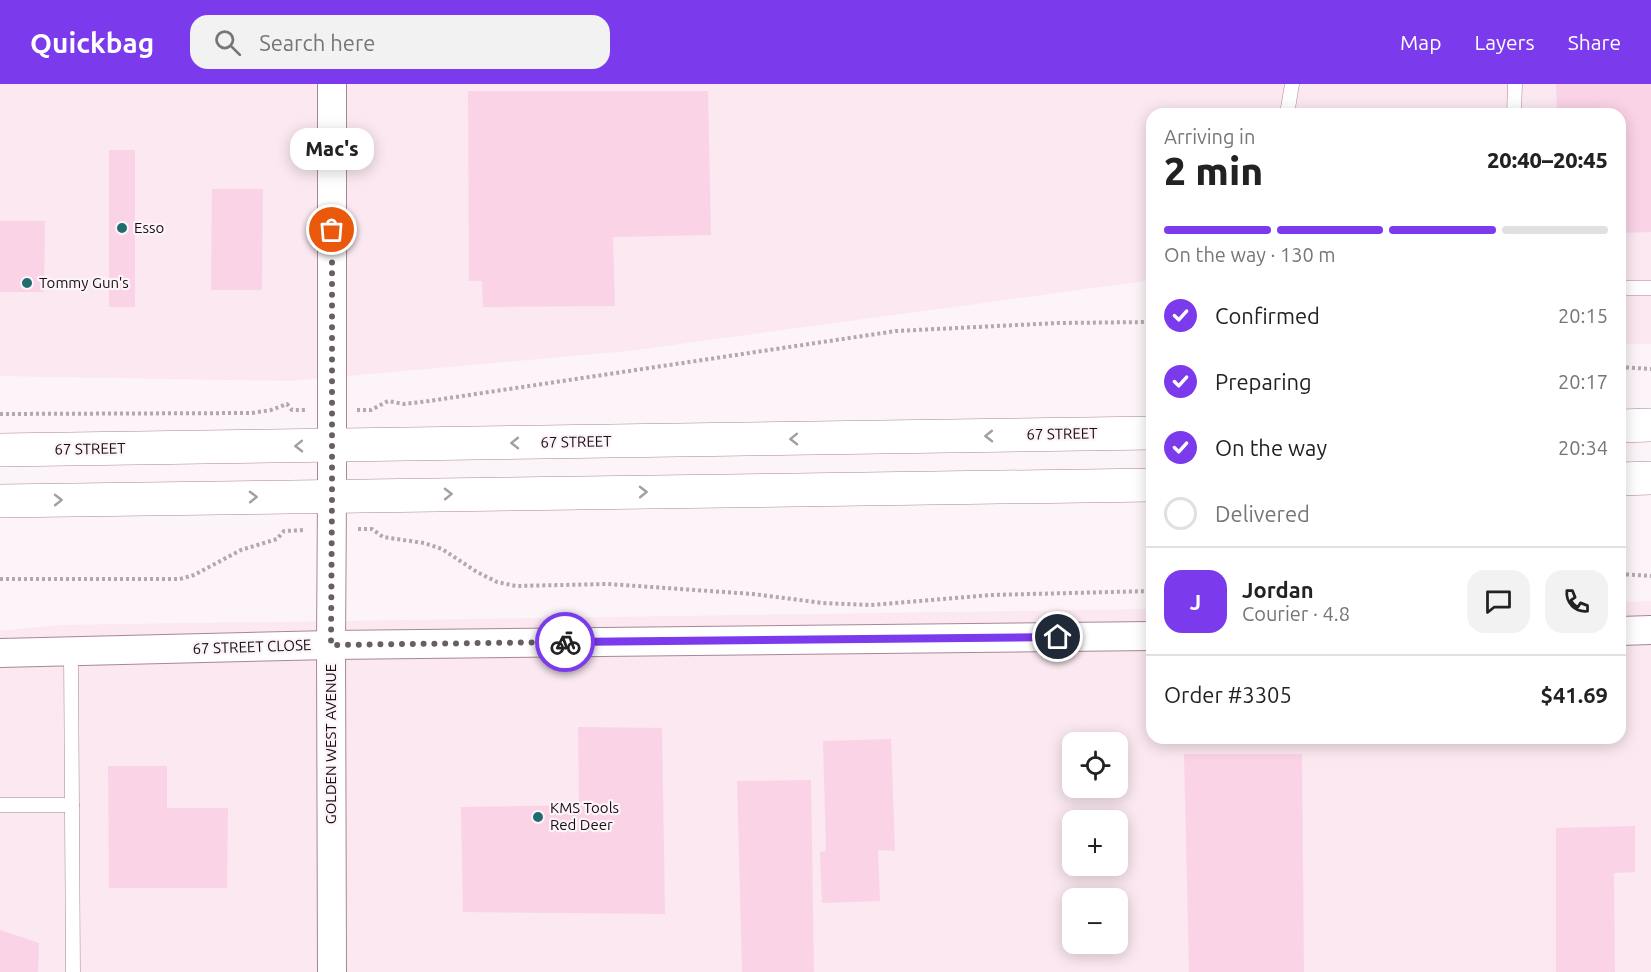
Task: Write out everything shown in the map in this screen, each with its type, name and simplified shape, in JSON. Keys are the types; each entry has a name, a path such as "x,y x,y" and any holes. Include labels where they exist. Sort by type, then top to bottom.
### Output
{"main road":[{"path":"1626,426 1651,425"},
{"name":"67 STREET","path":"0,450 1146,433"},
{"path":"1626,479 1651,478"},
{"path":"0,501 1146,485"}],"street":[{"name":"GOLDEN WEST AVENUE","path":"332,84 332,972"},
{"path":"1626,631 1651,630"},
{"name":"67 STREET CLOSE","path":"0,653 331,645 1146,636"}],"lane":[{"path":"1288,108 1292,84"},
{"path":"1514,108 1515,84"},
{"path":"1626,288 1651,288"},
{"path":"71,652 72,972"},
{"path":"0,805 72,805"}],"path":[{"path":"387,401 412,403 904,330 1146,321"},
{"path":"1626,367 1651,369"},
{"path":"0,414 252,412 271,410 287,404 290,408"},
{"path":"383,537 424,543 442,549 477,572 497,582 516,586 608,584 741,593 823,603 870,604 990,595 1146,591"},
{"path":"0,579 180,579 194,575 241,550 277,539"},
{"path":"1626,574 1651,576"}],"shaded area":[{"path":"0,84 1651,84 1651,344 1626,344 1626,108 1146,108 1146,281 628,351 291,381 0,376"},
{"path":"1651,601 1651,972 0,972 0,631 58,625 1146,609 1146,744 1626,744 1626,602"}],"building":[{"path":"1556,84 1651,84 1651,232 1626,233 1626,108 1557,108"},
{"path":"468,91 708,91 711,235 613,237 615,306 483,307 482,281 469,281"},
{"name":"Esso","path":"109,150 135,150 135,307 109,307"},
{"path":"212,189 263,189 262,290 211,290"},
{"path":"0,221 45,221 44,292 0,292"},
{"path":"578,727 662,728 665,914 463,912 461,807 579,805"},
{"path":"891,739 895,851 878,850 880,901 822,903 820,852 826,851 823,741"},
{"path":"1184,754 1302,754 1304,972 1189,972"},
{"path":"108,766 167,766 167,808 228,808 227,888 109,888"},
{"path":"811,780 814,972 742,972 737,781"},
{"path":"1635,826 1635,872 1614,873 1615,972 1556,972 1556,828"},
{"path":"0,930 39,943 38,972 0,972"}],"way so far":[{"path":"332,230 331,645 565,642"}],"place":[{"name":"Esso","path":"122,228"},
{"name":"Mac's","path":"332,230"},
{"name":"Tommy Gun's","path":"27,283"},
{"name":"KMS Tools Red Deer","path":"538,817"}],"route":[{"path":"565,642 1058,637"}]}
